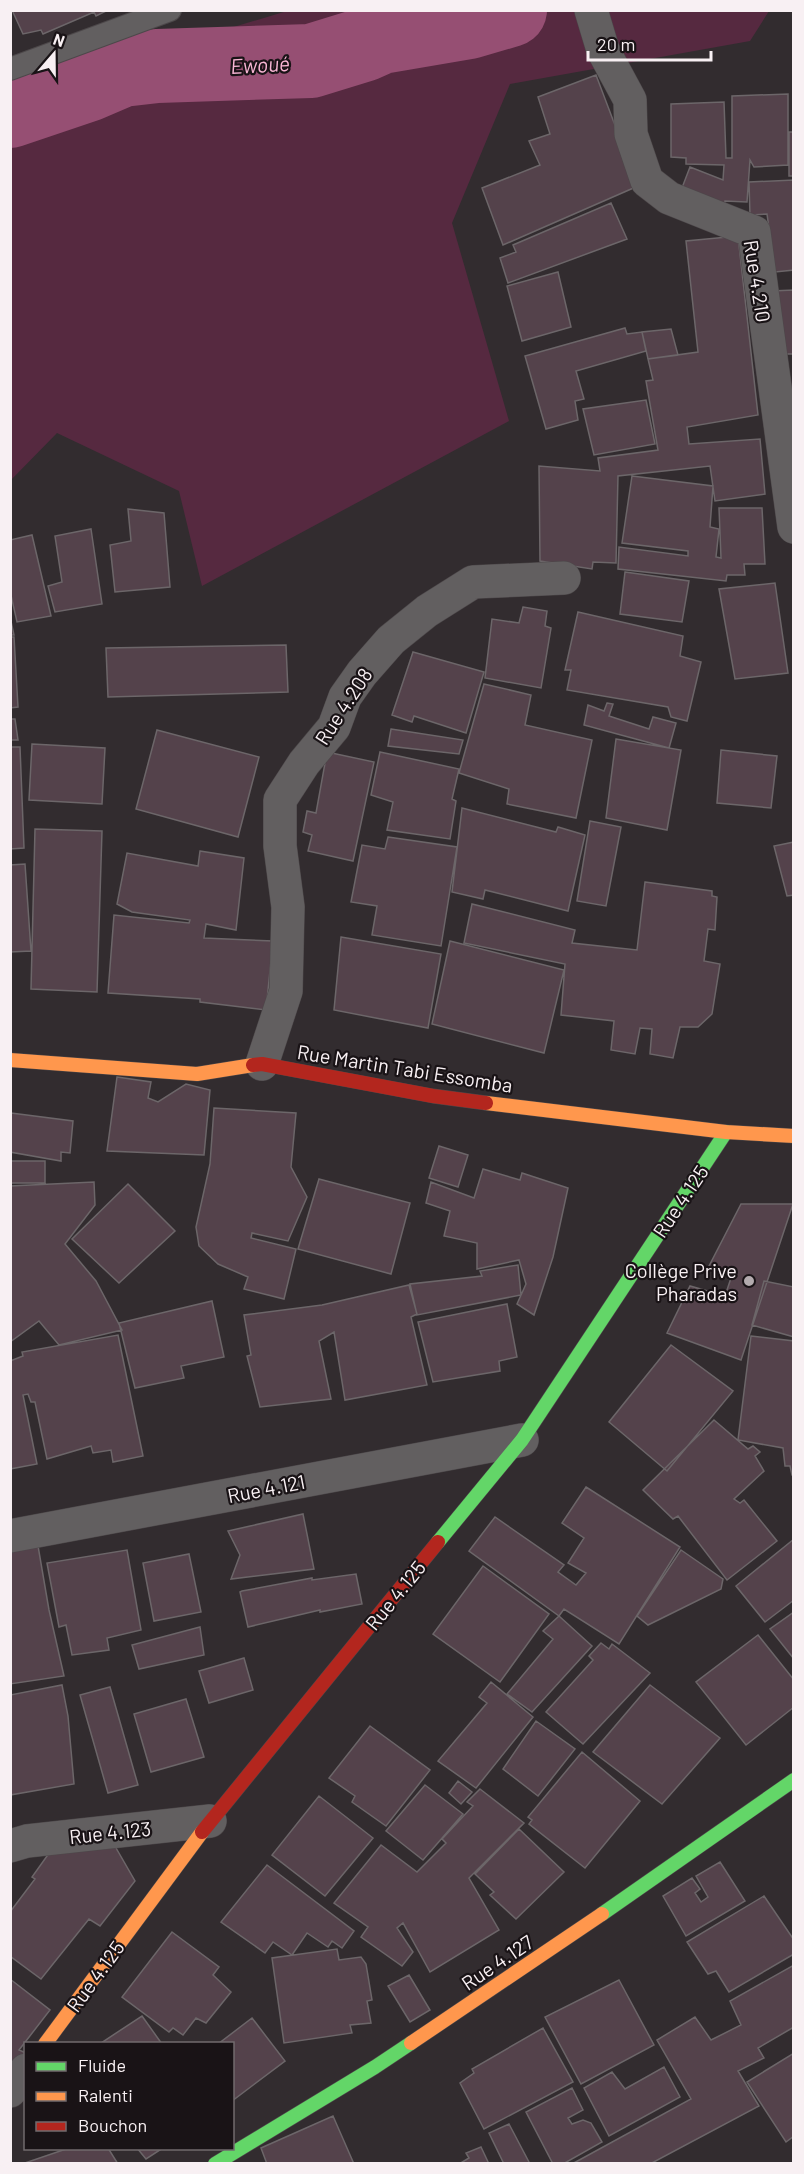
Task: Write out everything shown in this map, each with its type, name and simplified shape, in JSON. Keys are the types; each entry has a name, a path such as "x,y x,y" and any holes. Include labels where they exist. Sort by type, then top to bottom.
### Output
{"street":[{"name":"Rue 4.210","path":"591,10 603,50 630,100 631,134 647,181 669,198 753,232 794,527"},
{"name":"Rue 4.208","path":"262,1064 286,991 288,907 280,846 280,800 304,763 334,726 345,697 362,673 391,640 427,611 473,582 564,578"},
{"name":"Rue Martin Tabi Essomba","path":"10,1060 196,1074 262,1064 433,1096 726,1132 794,1136"},
{"name":"Rue 4.125","path":"46,2042 210,1821 522,1440 726,1132"},
{"name":"Rue 4.121","path":"10,1536 522,1440"},
{"name":"Rue 4.127","path":"215,2163 384,2061 594,1920 794,1780"},
{"name":"Rue 4.123","path":"10,1846 27,1841 210,1821"},
{"path":"10,2091 24,2073"}],"lane":[{"path":"10,69 170,10"}],"shaded area":[{"path":"287,11 769,11 750,41 510,84 452,223 509,421 202,586 179,491 57,433 11,480 11,91"}],"building":[{"path":"12,10 108,10 96,16 94,12 43,34 41,30 23,34"},
{"path":"596,75 638,186 503,245 482,188 540,165 529,141 550,134 538,97"},
{"path":"788,94 788,165 754,167 750,160 747,202 725,201 723,213 680,193 690,167 723,180 724,165 686,164 686,158 671,157 671,104 724,102 726,158 732,158 732,96"},
{"path":"789,132 794,132 794,176 789,176"},
{"path":"794,180 794,270 775,272 767,214 750,215 749,182"},
{"path":"611,203 627,239 508,283 500,258 516,252 513,245"},
{"path":"738,236 758,415 687,427 689,444 760,439 765,494 715,501 710,466 618,476 616,563 593,562 592,569 540,561 539,466 600,471 598,458 658,450 646,381 653,380 648,359 698,352 686,241"},
{"path":"558,272 571,327 522,341 507,286"},
{"path":"794,290 794,354 778,354 771,291"},
{"path":"625,328 627,334 642,332 646,351 576,371 584,399 575,401 578,420 546,429 525,356"},
{"path":"671,329 678,355 648,359 642,332"},
{"path":"646,400 655,444 594,455 583,409"},
{"path":"632,476 713,486 710,527 719,529 716,557 721,558 719,508 762,508 765,564 744,564 745,575 727,575 726,581 618,569 619,547 688,556 688,551 622,543"},
{"path":"128,509 164,513 170,587 115,592 110,545 131,541"},
{"path":"91,529 102,604 55,612 48,586 62,582 55,536"},
{"path":"32,535 51,616 17,622 10,591 10,540"},
{"path":"625,572 689,581 682,622 620,614"},
{"path":"775,583 788,673 735,679 719,589"},
{"path":"523,607 547,611 545,626 551,628 541,688 485,678 492,619 519,623"},
{"path":"578,612 683,636 680,656 701,662 687,721 671,717 668,707 567,690 571,670 565,670"},
{"path":"10,617 14,635 10,635"},
{"path":"10,637 14,637 18,707 10,708"},
{"path":"286,645 288,692 108,697 106,648"},
{"path":"413,652 484,672 466,733 414,716 412,722 392,715"},
{"path":"484,684 531,695 525,725 592,740 576,818 507,804 509,789 459,773"},
{"path":"607,703 613,704 609,716 649,729 653,717 676,723 669,748 584,725 588,705 604,711"},
{"path":"10,719 15,719 18,740 10,740"},
{"path":"391,729 463,740 459,754 388,746"},
{"path":"157,730 259,757 238,837 136,809"},
{"path":"616,739 681,750 667,830 606,818"},
{"path":"32,744 105,748 102,804 29,800"},
{"path":"10,747 20,747 24,848 10,849"},
{"path":"721,750 777,756 771,808 717,803"},
{"path":"327,752 374,762 353,861 308,851 312,835 303,832 307,811 316,813"},
{"path":"380,752 459,769 452,799 456,801 450,839 387,830 393,802 371,795"},
{"path":"462,808 556,832 558,827 585,835 568,911 485,890 483,899 452,892"},
{"path":"590,821 621,827 606,906 577,901"},
{"path":"35,829 102,831 97,992 31,989"},
{"path":"388,837 457,847 441,946 372,935 377,906 351,902 362,845 385,849"},
{"path":"794,842 794,895 787,896 774,846"},
{"path":"200,851 244,858 236,930 206,924 204,938 273,941 266,1010 200,1002 200,999 108,993 114,915 189,923 190,920 132,912 117,904 127,853 198,866"},
{"path":"25,864 31,951 10,952 10,865"},
{"path":"645,882 712,891 712,896 717,897 715,930 708,929 704,961 720,964 712,1014 698,1027 680,1027 673,1058 650,1054 652,1029 640,1028 635,1054 611,1050 614,1021 561,1015 565,964 464,943 472,904 575,930 572,943 637,950"},
{"path":"341,937 441,954 428,1028 334,1010"},
{"path":"450,941 564,970 544,1053 432,1024"},
{"path":"117,1077 151,1082 148,1098 158,1102 186,1084 210,1090 204,1155 107,1151"},
{"path":"214,1108 296,1113 291,1167 307,1197 288,1241 252,1233 251,1238 296,1249 284,1299 244,1289 248,1277 218,1264 199,1246 196,1227 210,1164"},
{"path":"11,1113 73,1121 70,1153 61,1152 61,1161 10,1152"},
{"path":"439,1146 468,1155 458,1187 429,1178"},
{"path":"10,1161 45,1161 45,1183 10,1183"},
{"path":"483,1169 520,1180 522,1173 568,1188 553,1257 534,1315 517,1304 526,1284 519,1260 477,1269 477,1243 444,1236 450,1211 426,1203 431,1182 474,1198"},
{"path":"319,1179 410,1203 391,1274 298,1249"},
{"path":"94,1182 95,1205 65,1244 96,1281 122,1330 59,1345 39,1321 10,1342 10,1186"},
{"path":"128,1184 175,1231 119,1283 72,1239"},
{"name":"Collège Prive Pharadas","path":"741,1204 793,1204 741,1360 667,1333 690,1286 725,1296 732,1275 708,1268"},
{"path":"518,1265 521,1295 417,1315 410,1284 482,1276 480,1271"},
{"path":"764,1281 794,1287 794,1337 752,1325"},
{"path":"409,1285 417,1314 411,1317 427,1385 345,1400 334,1332 319,1341 331,1399 260,1407 247,1356 251,1355 244,1315 322,1305"},
{"path":"212,1301 224,1357 181,1366 184,1378 135,1388 119,1323"},
{"path":"507,1304 517,1357 499,1361 500,1371 433,1382 418,1322"},
{"path":"118,1335 143,1456 113,1462 111,1450 93,1453 91,1446 47,1459 35,1402 31,1402 28,1394 23,1395 37,1464 10,1469 10,1361 23,1356 22,1352"},
{"path":"751,1336 794,1341 794,1475 792,1475 790,1466 785,1466 783,1448 738,1440"},
{"path":"671,1345 733,1391 667,1471 609,1422"},
{"path":"714,1420 748,1449 753,1446 760,1452 755,1456 764,1471 734,1499 740,1503 744,1500 777,1541 727,1580 678,1516 673,1519 643,1490"},
{"path":"586,1487 680,1547 619,1644 564,1609 559,1616 469,1551 495,1517 564,1565 558,1572 576,1585 586,1573 568,1563 584,1538 562,1523"},
{"path":"303,1514 314,1569 231,1579 240,1555 228,1531"},
{"path":"794,1539 794,1600 765,1622 736,1586"},
{"path":"37,1540 49,1610 64,1676 10,1684 10,1546"},
{"path":"127,1550 141,1630 107,1638 109,1650 72,1655 66,1625 59,1627 47,1563"},
{"path":"681,1550 723,1579 721,1589 648,1625 637,1616"},
{"path":"189,1554 201,1612 154,1621 143,1563"},
{"path":"483,1566 549,1614 500,1682 433,1634"},
{"path":"356,1574 362,1604 320,1612 320,1610 248,1627 240,1592 242,1591 312,1578 312,1580"},
{"path":"794,1612 794,1659 770,1629"},
{"path":"559,1616 592,1646 532,1712 507,1694 553,1639 543,1631"},
{"path":"200,1627 204,1655 139,1669 132,1645"},
{"path":"758,1635 794,1680 794,1707 746,1745 696,1682"},
{"path":"601,1643 609,1649 612,1644 650,1673 583,1744 546,1712 593,1660 589,1656"},
{"path":"244,1658 253,1690 209,1703 199,1671"},
{"path":"491,1682 533,1717 476,1788 438,1761 487,1703 479,1697"},
{"path":"62,1685 68,1716 74,1784 10,1795 10,1695"},
{"path":"650,1685 720,1738 662,1804 593,1752"},
{"path":"110,1687 138,1785 108,1793 80,1695"},
{"path":"186,1699 204,1757 151,1772 134,1714"},
{"path":"536,1721 575,1749 538,1796 503,1769"},
{"path":"370,1726 430,1770 386,1826 352,1802 355,1796 329,1778"},
{"path":"582,1752 640,1801 585,1868 529,1824 532,1820 528,1817"},
{"path":"458,1781 472,1792 461,1804 449,1793"},
{"path":"425,1785 463,1814 423,1860 386,1831"},
{"path":"480,1789 524,1823 469,1878 499,1930 430,1972 403,1923 397,1928 413,1952 402,1966 361,1937 368,1927 334,1903 381,1845 417,1872 446,1843 442,1839 473,1806 467,1802"},
{"path":"319,1796 373,1838 325,1896 272,1855"},
{"path":"519,1829 564,1872 516,1919 490,1895 494,1892 475,1874"},
{"path":"112,1841 135,1881 100,1926 89,1919 41,1979 10,1956 10,1912 35,1879 32,1877 52,1849"},
{"path":"720,1862 745,1901 686,1936 663,1896 692,1878 700,1889 695,1893 701,1902 708,1897 696,1876"},
{"path":"267,1865 354,1931 342,1948 332,1941 328,1947 307,1933 292,1955 273,1942 265,1953 221,1922"},
{"path":"764,1896 794,1940 794,1954 729,1992 716,1971 708,1974 687,1942"},
{"path":"172,1932 219,1967 213,1975 231,1992 206,2023 196,2018 183,2035 173,2028 169,2032 122,1997"},
{"path":"337,1949 339,1960 361,1957 366,1964 372,2000 367,2001 371,2023 350,2025 352,2033 284,2043 272,1958"},
{"path":"794,1965 794,2027 758,2048 764,2058 738,2071 759,2106 650,2164 572,2164 691,2099 657,2040 695,2017 711,2040 741,2025 730,2001"},
{"path":"409,1975 430,2010 410,2022 388,1986"},
{"path":"10,1979 50,2010 19,2050 24,2052 24,2062 10,2079"},
{"path":"619,1980 654,2045 581,2084 545,2017"},
{"path":"142,2016 161,2042 103,2042"},
{"path":"252,2018 285,2061 234,2099 234,2042 221,2042"},
{"path":"543,2028 573,2082 484,2129 460,2083 474,2073 472,2069"},
{"path":"794,2053 794,2136 786,2142 747,2082"},
{"path":"664,2067 680,2097 609,2136 584,2088 612,2072 625,2089"},
{"path":"572,2088 583,2110 568,2118 572,2124 583,2120 591,2123 602,2142 563,2164 553,2164 526,2112"},
{"path":"333,2116 354,2164 267,2164 261,2148"},
{"path":"509,2124 530,2164 504,2164 489,2133"},
{"path":"481,2147 489,2164 459,2164 469,2158 466,2153"},
{"path":"63,2150 109,2150 118,2164 22,2164"},
{"path":"139,2150 160,2150 146,2159"}],"waterway":[{"name":"Ewoué","path":"10,111 87,85 122,70 157,66 311,61 381,37 469,22 510,10"}],"traffic: fast":[{"path":"438,1542 522,1440 726,1132"},
{"path":"602,1914 794,1780"},
{"path":"215,2164 411,2043"}],"traffic: slow":[{"path":"10,1060 197,1074 253,1065"},
{"path":"486,1103 726,1132 794,1136"},
{"path":"46,2042 202,1832"},
{"path":"411,2043 602,1914"}],"traffic: jam":[{"path":"253,1065 262,1064 433,1096 486,1103"},
{"path":"202,1832 438,1542"}],"place":[{"name":"Collège Prive Pharadas","path":"749,1281"}]}
